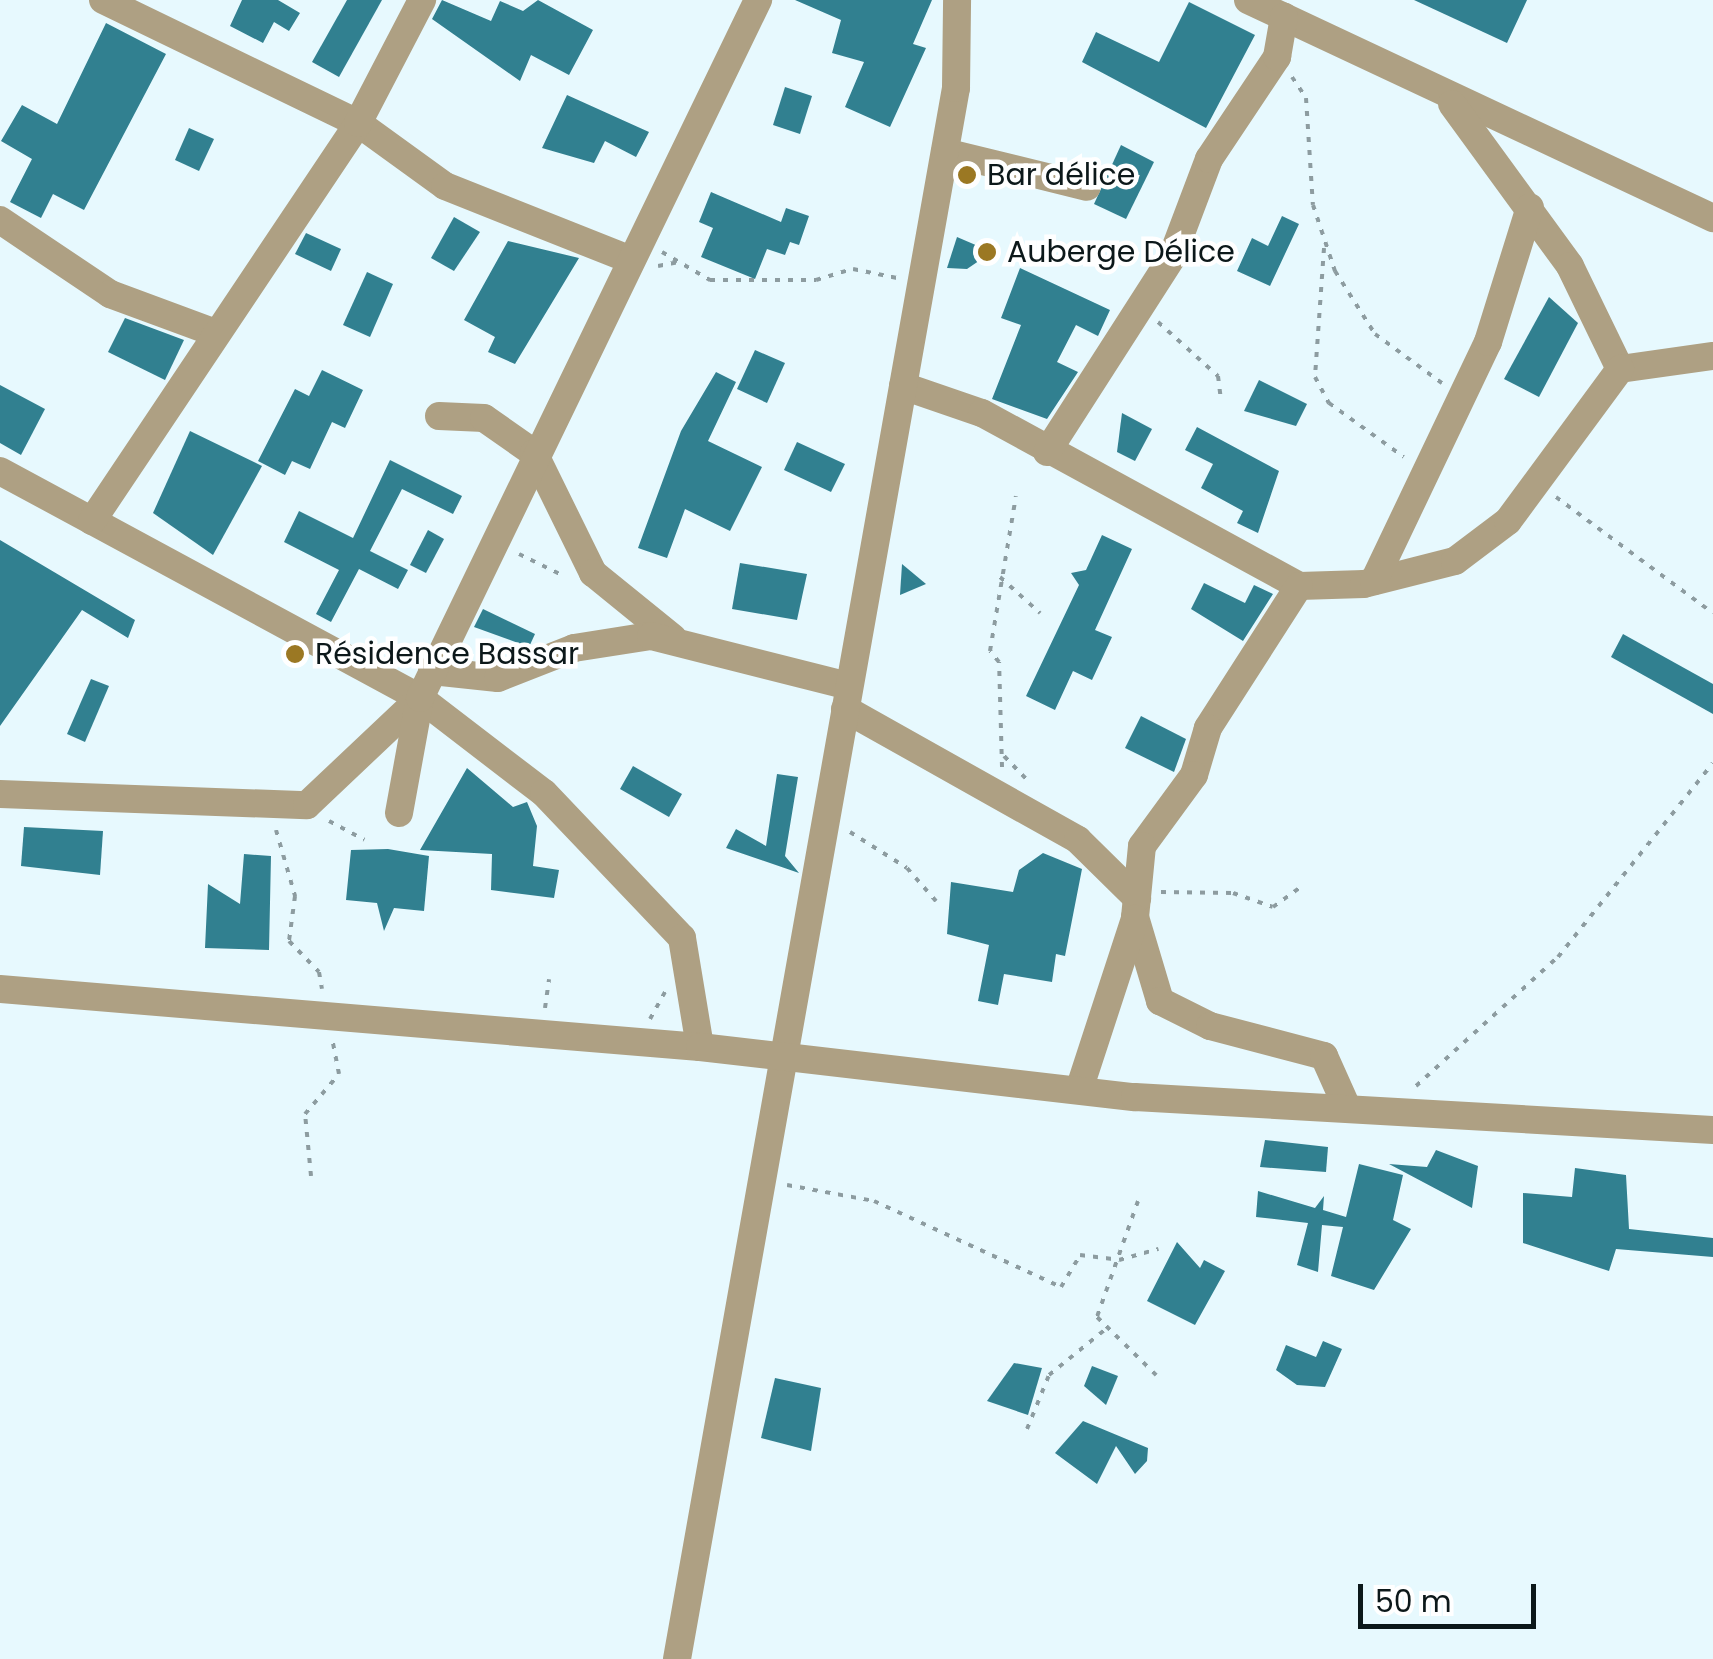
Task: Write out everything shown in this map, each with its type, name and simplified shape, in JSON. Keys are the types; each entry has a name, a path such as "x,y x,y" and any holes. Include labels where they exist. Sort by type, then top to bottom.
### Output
{"street":[{"path":"103,0 358,123 445,186 626,258"},
{"path":"92,522 213,332 358,123 422,0"},
{"path":"399,813 420,698 626,258 758,0"},
{"path":"677,1659 945,152 957,0"},
{"path":"1248,0 1446,97 1713,218"},
{"path":"1047,452 1172,257 1209,159 1278,57 1284,18"},
{"path":"1446,97 1530,207 1620,369"},
{"path":"945,152 1086,187"},
{"path":"1374,582 1462,398 1519,262 1530,207"},
{"path":"0,220 110,294 213,332"},
{"path":"903,386 982,413 1047,452 1299,586 1374,582 1455,561 1508,521 1620,369 1713,356"},
{"path":"439,416 484,418 534,454 606,584 674,638 847,698 1078,840 1136,908 1160,1001 1210,1026 1324,1056 1345,1103"},
{"path":"0,471 420,698 544,793 682,938 694,973 700,1047"},
{"path":"1078,1090 1136,908 1142,846 1194,775 1208,728 1299,586"},
{"path":"432,672 498,678 574,648 674,638"},
{"path":"0,794 308,805 420,698"},
{"path":"0,989 700,1047 1078,1090 1400,1106 1713,1130"}],"path":[{"path":"1278,57 1306,98 1312,206 1325,243 1375,334 1462,398"},
{"path":"649,214 658,250 710,280 816,280 853,269 922,283"},
{"path":"1325,243 1315,377 1329,403 1369,428 1379,447 1410,460 1421,486"},
{"path":"1140,305 1218,376 1220,402"},
{"path":"1536,482 1713,613"},
{"path":"997,792 1005,746 999,662 990,651 1016,496"},
{"path":"492,540 577,582 606,584"},
{"path":"1000,577 1040,613"},
{"path":"1400,1106 1558,957 1713,763"},
{"path":"308,805 364,840"},
{"path":"848,826 853,842 907,868 936,901"},
{"path":"1136,908 1183,887 1272,907 1301,887"},
{"path":"638,1043 665,991 694,973"},
{"path":"792,1183 874,1201 1061,1287 1080,1255 1120,1260 1158,1249"},
{"path":"1138,1201 1097,1317 1156,1376"},
{"path":"1027,1429 1050,1374 1107,1328"}],"building":[{"path":"242,0 278,0 300,13 289,31 274,22 263,43 230,26"},
{"path":"347,0 382,0 339,77 312,62"},
{"path":"442,0 491,21 500,1 523,11 538,0 593,30 569,75 531,55 520,81 432,19"},
{"path":"795,0 932,0 913,44 926,48 890,127 845,107 864,62 832,53 841,20"},
{"path":"1414,0 1527,0 1507,43"},
{"path":"1189,2 1255,35 1206,128 1082,62 1096,32 1159,62"},
{"path":"106,23 166,54 84,210 53,194 41,218 10,202 32,159 1,141 22,105 57,124"},
{"path":"785,87 812,96 800,134 773,125"},
{"path":"567,95 649,132 636,157 605,141 594,163 542,148"},
{"path":"189,128 214,139 199,171 175,160"},
{"path":"1121,145 1154,162 1126,219 1094,204"},
{"path":"711,192 781,222 786,208 809,216 799,245 790,242 785,255 767,249 755,279 701,257 713,228 699,222"},
{"path":"1282,216 1299,224 1270,286 1237,271 1252,238 1268,246"},
{"path":"454,217 480,232 454,271 431,258"},
{"path":"306,233 341,249 331,271 295,254"},
{"path":"957,237 992,252 967,269 947,268"},
{"path":"508,241 579,258 515,364 488,352 495,337 464,320"},
{"path":"1020,268 1110,310 1098,336 1076,325 1057,362 1078,372 1047,419 992,399 1021,325 1001,318"},
{"path":"367,272 393,284 370,337 343,325"},
{"path":"1549,297 1578,323 1539,397 1504,379"},
{"path":"125,318 184,340 165,380 108,352"},
{"path":"755,350 785,363 767,403 737,389"},
{"path":"322,370 363,390 345,428 332,422 310,469 292,461 285,475 258,461 295,389 309,396"},
{"path":"716,372 736,382 708,441 762,467 730,531 685,509 667,558 638,548 681,431"},
{"path":"1259,380 1307,404 1296,426 1244,411"},
{"path":"0,385 45,409 21,455 0,443"},
{"path":"1122,413 1152,429 1135,461 1117,452"},
{"path":"1197,427 1279,471 1258,533 1237,523 1243,511 1201,488 1213,464 1185,450"},
{"path":"190,431 262,466 213,555 153,513"},
{"path":"797,442 845,464 831,492 784,470"},
{"path":"390,460 462,496 453,514 402,489 370,551 408,570 398,589 359,569 331,622 316,614 339,570 284,542 299,511 353,538"},
{"path":"428,530 444,539 426,573 410,565"},
{"path":"1102,535 1132,549 1095,630 1112,637 1092,680 1073,671 1055,710 1026,696 1079,585 1071,573 1086,570"},
{"path":"0,540 135,620 128,638 82,610 0,726"},
{"path":"740,563 807,574 797,620 732,609"},
{"path":"902,564 926,584 900,595"},
{"path":"1204,583 1245,603 1254,585 1273,594 1243,641 1191,609"},
{"path":"483,609 535,634 529,647 474,627"},
{"path":"1623,634 1713,684 1713,714 1611,657"},
{"path":"91,679 109,686 85,742 67,734"},
{"path":"1141,716 1186,739 1174,772 1125,748"},
{"path":"633,766 682,794 669,817 620,789"},
{"path":"467,768 513,807 527,802 537,826 533,866 559,870 554,898 491,890 492,854 420,850"},
{"path":"777,774 798,777 785,856 799,873 726,848 736,829 766,846"},
{"path":"24,827 103,831 100,875 21,866"},
{"path":"388,849 429,856 424,911 394,908 384,931 377,903 346,900 351,850"},
{"path":"1043,853 1082,869 1065,956 1056,954 1052,982 1004,974 998,1005 978,1001 989,945 947,934 951,882 1013,892 1019,870"},
{"path":"244,854 271,856 269,950 205,948 208,884 240,904"},
{"path":"1265,1140 1328,1147 1326,1172 1260,1167"},
{"path":"1436,1150 1478,1166 1472,1208 1389,1164 1427,1167"},
{"path":"1359,1164 1403,1175 1393,1220 1411,1229 1374,1290 1331,1276 1343,1227 1322,1225 1318,1272 1297,1265 1308,1223 1256,1217 1258,1191 1315,1208 1324,1196 1323,1210 1346,1217"},
{"path":"1575,1168 1626,1175 1629,1229 1713,1238 1713,1257 1616,1249 1609,1271 1523,1243 1523,1193 1572,1197"},
{"path":"1177,1242 1200,1268 1204,1260 1225,1271 1195,1325 1147,1301"},
{"path":"1323,1341 1342,1349 1325,1387 1297,1385 1276,1370 1286,1345 1316,1357"},
{"path":"1014,1363 1042,1368 1028,1415 987,1401"},
{"path":"1092,1366 1118,1376 1106,1405 1084,1386"},
{"path":"775,1378 821,1388 811,1451 761,1438"},
{"path":"1083,1421 1148,1448 1147,1461 1135,1474 1116,1446 1097,1484 1055,1453"}],"place":[{"name":"Bar délice","path":"967,175"},
{"name":"Auberge Délice","path":"987,252"},
{"name":"Résidence Bassar","path":"295,654"}]}
